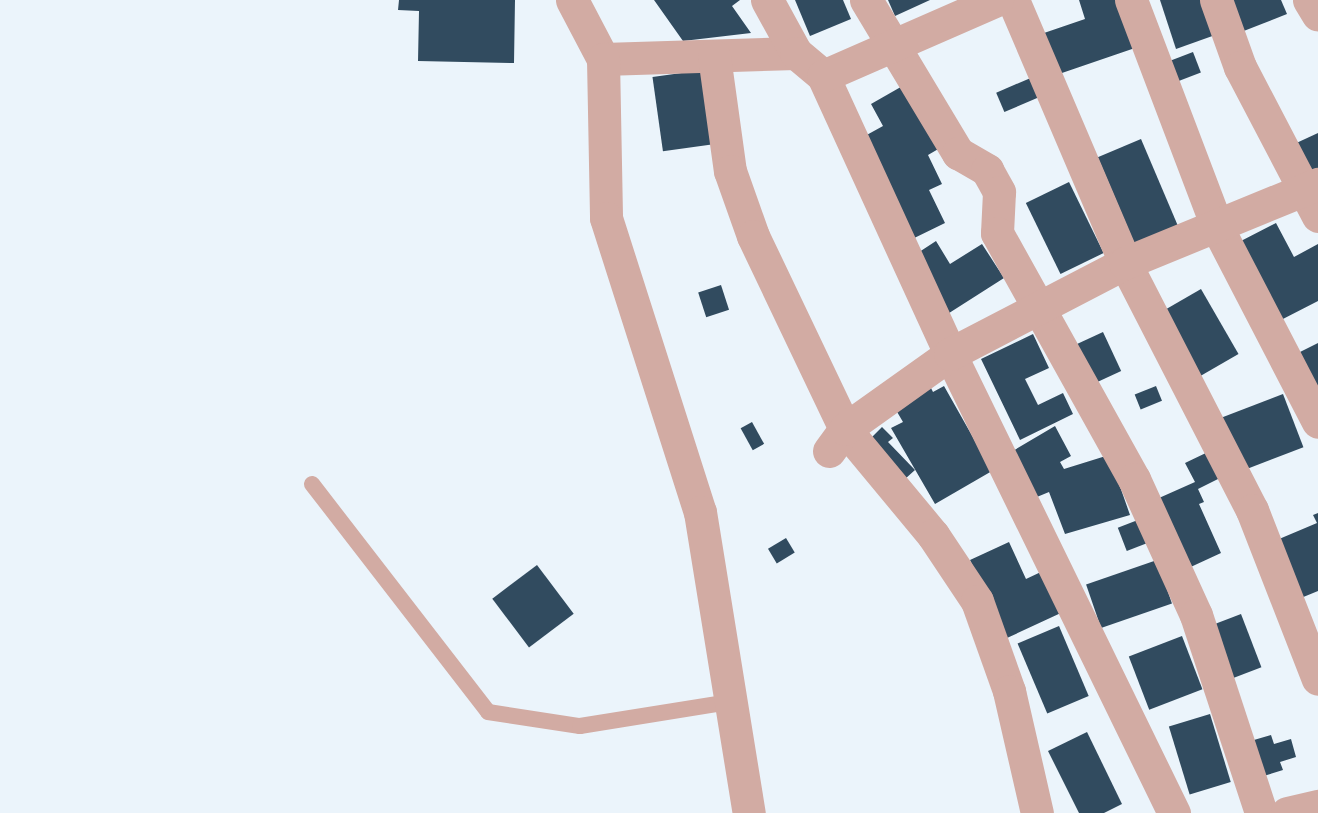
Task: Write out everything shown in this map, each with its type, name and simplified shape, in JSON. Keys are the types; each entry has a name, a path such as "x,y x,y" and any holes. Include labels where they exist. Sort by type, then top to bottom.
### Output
{"street":[{"path":"572,0 603,59 606,218 699,512 749,813"},
{"path":"767,0 796,53 823,76 950,354 1174,813"},
{"path":"866,0 958,153 987,170 999,192 997,233 1134,479 1196,615 1261,813"},
{"path":"1131,0 1218,229 1318,422"},
{"path":"837,440 950,354 1125,263 1313,197 1240,67 1216,0"},
{"path":"1309,0 1318,15"},
{"path":"823,76 997,1 1125,263 1252,510 1318,678"},
{"path":"603,59 796,53"},
{"path":"714,56 730,171 837,440 933,535 977,601 1009,691 1037,813"},
{"path":"1287,813 1318,806"}],"lane":[{"path":"312,485 488,712 580,726 730,702"}],"building":[{"path":"399,0 515,0 514,63 418,61 419,11 398,10"},
{"path":"654,0 740,0 732,6 751,33 683,41"},
{"path":"795,0 843,0 851,19 810,36"},
{"path":"888,0 930,0 895,16"},
{"path":"1079,0 1118,0 1135,48 1059,74 1044,33 1085,19"},
{"path":"1160,0 1206,0 1218,34 1176,49"},
{"path":"1223,0 1281,0 1287,14 1236,34"},
{"path":"1193,52 1201,73 1173,83 1165,63"},
{"path":"703,70 713,144 663,151 652,77"},
{"path":"1033,77 1041,96 1004,112 996,93"},
{"path":"906,84 940,148 928,155 942,184 929,190 945,223 902,244 854,142 883,126 871,104"},
{"path":"1318,133 1318,180 1292,145"},
{"path":"1141,139 1179,227 1135,246 1098,157"},
{"path":"1069,182 1104,253 1060,274 1026,203"},
{"path":"1276,223 1294,257 1318,244 1318,301 1279,321 1239,242"},
{"path":"936,241 950,264 982,244 1004,278 946,315 910,258"},
{"path":"721,285 729,310 706,317 698,292"},
{"path":"1201,289 1238,354 1196,378 1159,314"},
{"path":"1103,332 1121,371 1090,385 1072,346"},
{"path":"1033,334 1049,368 1025,379 1038,405 1063,393 1073,414 1020,440 981,359"},
{"path":"1318,343 1318,393 1300,352"},
{"path":"929,384 933,392 944,386 992,471 935,504 891,428 903,422 893,405"},
{"path":"1156,386 1162,401 1141,409 1135,395"},
{"path":"1283,394 1303,447 1239,472 1219,419"},
{"path":"752,422 764,444 753,450 741,428"},
{"path":"1055,426 1071,456 1060,462 1064,469 1109,455 1130,515 1065,534 1049,492 1032,499 1006,455"},
{"path":"882,427 893,438 888,442 915,470 905,479 868,441"},
{"path":"1210,451 1222,477 1198,489 1204,502 1199,504 1221,553 1182,571 1150,502 1195,482 1185,463"},
{"path":"1318,513 1318,591 1296,600 1272,542 1317,523 1313,515"},
{"path":"1143,518 1152,541 1127,551 1118,528"},
{"path":"786,538 795,553 777,563 768,549"},
{"path":"1009,542 1026,579 1043,571 1063,612 1007,638 970,560"},
{"path":"1157,560 1172,603 1101,628 1086,584"},
{"path":"537,565 574,614 529,647 492,599"},
{"path":"1241,614 1261,667 1229,680 1208,627"},
{"path":"1059,626 1089,696 1047,714 1018,644"},
{"path":"1182,636 1202,689 1149,710 1129,656"},
{"path":"1210,714 1231,782 1190,794 1169,727"},
{"path":"1087,732 1122,804 1104,813 1079,813 1048,751"},
{"path":"1271,735 1274,744 1291,739 1296,757 1280,762 1283,770 1257,778 1247,742"}]}
